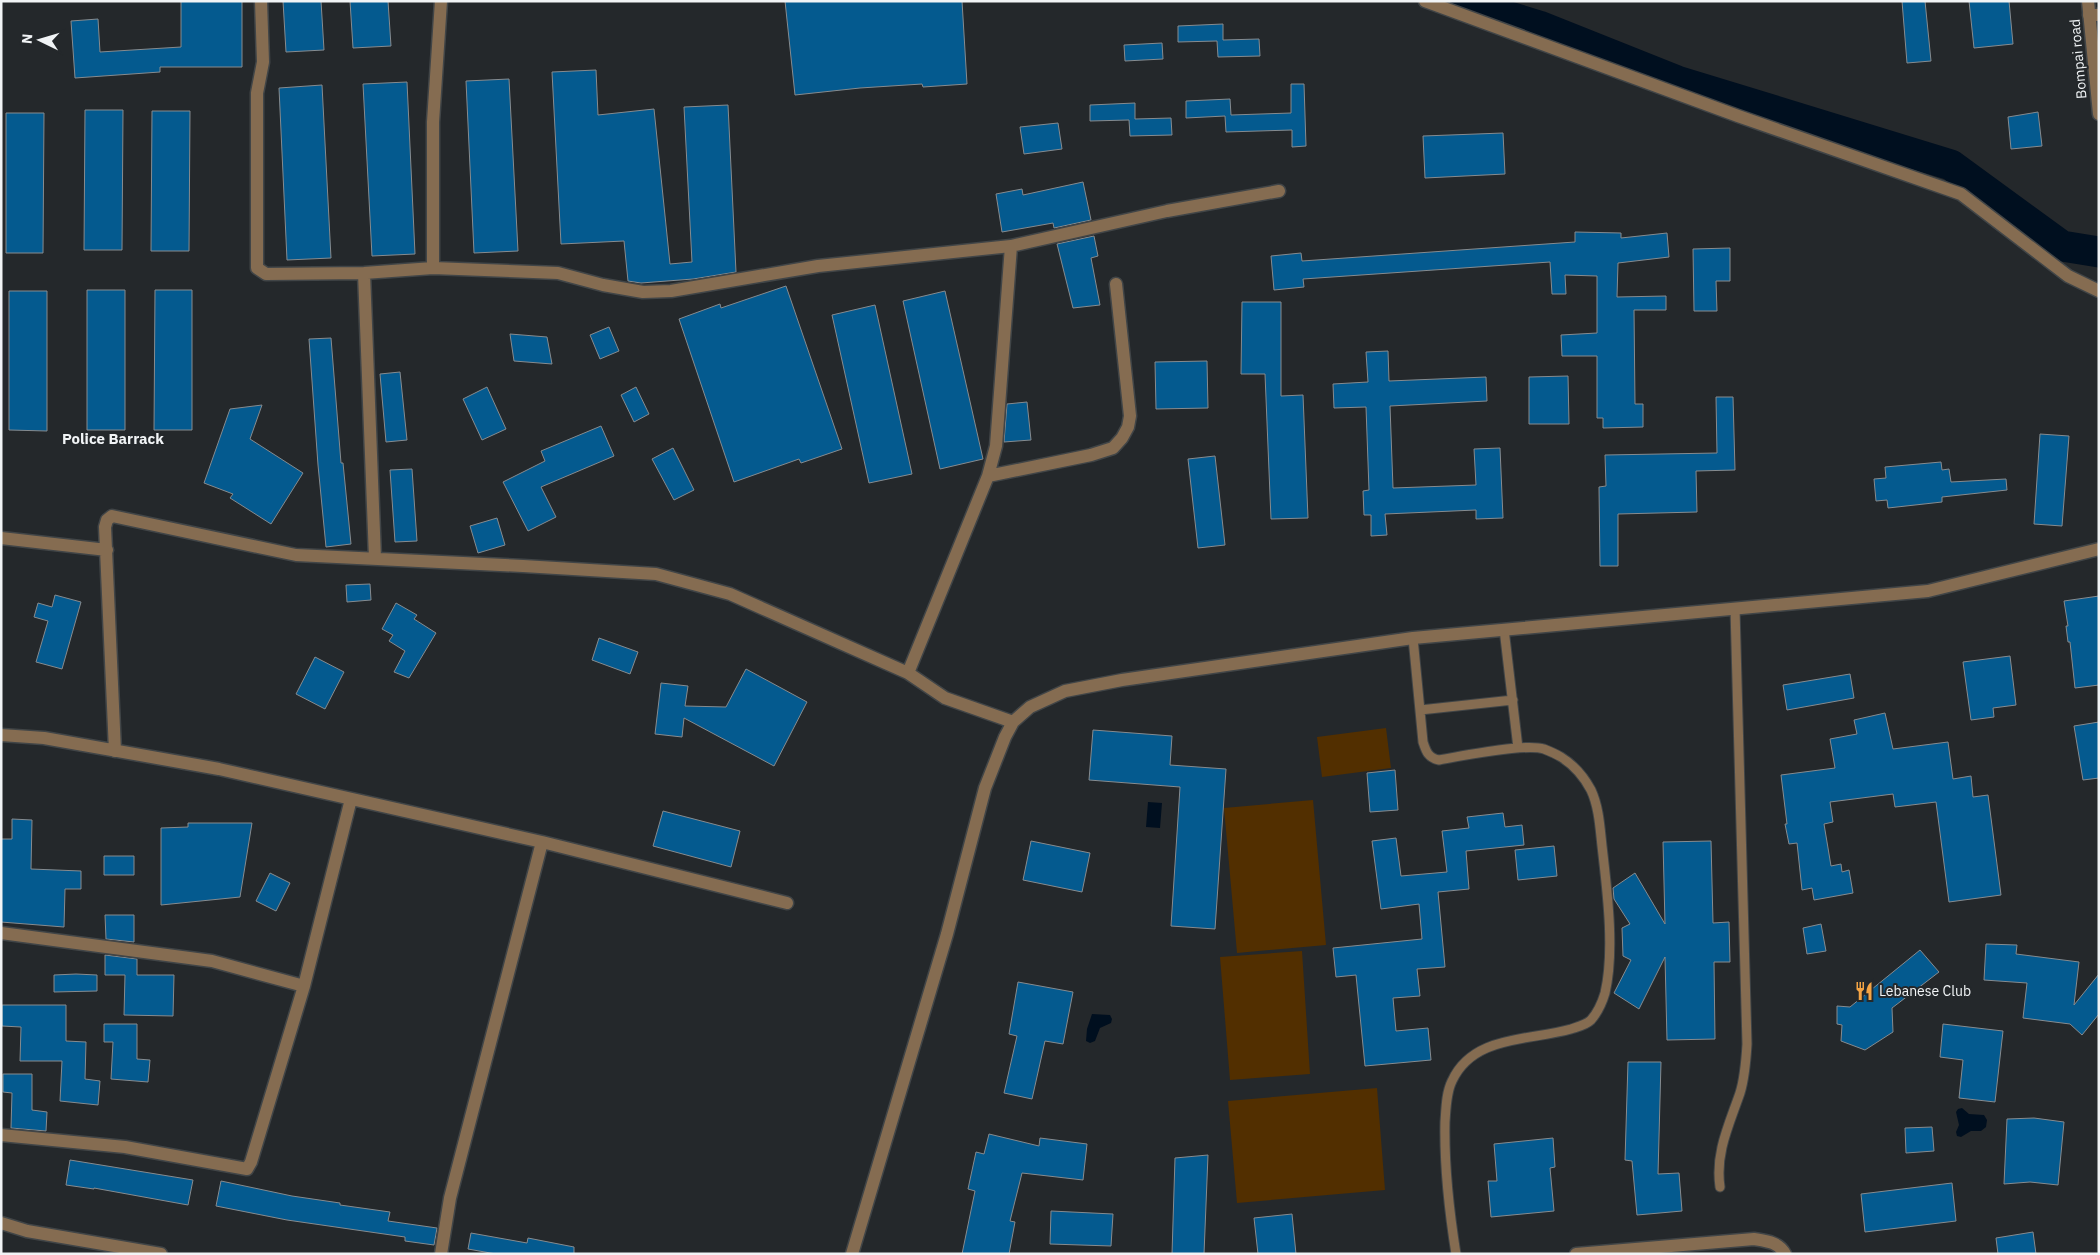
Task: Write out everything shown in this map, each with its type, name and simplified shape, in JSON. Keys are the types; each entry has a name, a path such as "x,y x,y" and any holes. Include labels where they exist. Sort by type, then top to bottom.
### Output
{"street":[{"path":"261,1 263,62 257,93 257,268 266,274 364,273 433,268 558,273 603,285 643,292 671,291 818,266 1012,246 1167,211 1279,191"},
{"path":"433,268 433,122 441,1"},
{"path":"1425,1 1738,116 1961,194 2068,276 2099,291"},
{"name":"Bompai road","path":"2088,1 2094,15 2099,114"},
{"path":"908,673 988,476 997,438 1012,246"},
{"path":"364,273 375,558"},
{"path":"988,476 1091,455 1114,448 1122,438 1128,427 1130,416 1116,284"},
{"path":"115,751 105,527 107,520 112,516 296,555 656,574 730,594 908,673 945,698 1014,722"},
{"path":"1,538 107,550"},
{"path":"852,1254 947,934 985,788 1005,737 1014,722 1030,707 1065,691 1132,679 1413,638 1928,591 2099,549"},
{"path":"1,735 44,738 219,770 542,842 787,903"},
{"path":"1,1135 125,1148 247,1170 304,986 350,799"},
{"path":"441,1254 450,1198 542,842"},
{"path":"1,933 212,962 304,986"},
{"path":"1,1223 27,1231 161,1254"},
{"path":"1576,1254 1754,1239 1770,1241 1786,1254"}],"lane":[{"path":"1720,1187 1720,1152 1746,1070 1747,1044 1735,609"},
{"path":"1504,629 1518,748"},
{"path":"1413,638 1423,742 1427,753 1433,759 1439,760 1518,748 1543,748 1576,768 1591,791 1598,813 1607,890 1609,957 1605,992 1601,1006 1590,1021 1557,1033 1501,1042 1481,1051 1461,1064 1451,1083 1446,1105 1444,1147 1446,1191 1456,1254"},
{"path":"1420,710 1513,700"}],"shaded area":[{"path":"1386,728 1391,768 1322,777 1317,737"},
{"path":"1313,800 1326,945 1237,953 1224,808"},
{"path":"1302,951 1310,1074 1230,1080 1220,957"},
{"path":"1377,1088 1385,1190 1237,1203 1228,1101"}],"water":[{"path":"1148,802 1162,803 1160,828 1146,827"},
{"path":"1092,1014 1110,1015 1112,1019 1111,1023 1100,1028 1095,1041 1090,1043 1086,1041 1087,1029"},
{"path":"1962,1108 1969,1114 1984,1115 1987,1120 1986,1127 1981,1131 1971,1131 1961,1137 1957,1136 1956,1132 1959,1125 1956,1112"}],"building":[{"path":"181,1 242,1 242,67 160,67 160,72 75,78 71,21 98,19 100,52 181,47"},
{"path":"283,1 321,1 324,50 286,52"},
{"path":"350,1 388,1 391,46 353,48"},
{"path":"785,1 962,1 967,84 923,87 922,84 795,95"},
{"path":"1902,1 1925,1 1931,61 1907,63"},
{"path":"1969,1 2009,1 2013,44 1974,48"},
{"path":"1223,24 1223,40 1259,39 1260,56 1218,57 1217,41 1178,42 1178,26"},
{"path":"1162,43 1163,59 1125,61 1124,45"},
{"path":"596,70 598,115 654,109 670,264 692,262 684,107 728,105 736,272 693,279 641,283 628,281 624,241 561,244 552,72"},
{"path":"509,79 518,251 474,253 466,81"},
{"path":"407,82 415,254 372,256 363,84"},
{"path":"1291,84 1304,84 1306,146 1292,147 1292,130 1226,132 1225,116 1186,118 1186,101 1230,99 1231,115 1291,113"},
{"path":"322,85 331,258 287,260 279,88"},
{"path":"1135,103 1135,119 1171,118 1172,135 1130,136 1129,120 1090,121 1090,105"},
{"path":"85,110 123,110 122,250 84,250"},
{"path":"152,111 190,111 189,251 151,251"},
{"path":"2038,112 2042,146 2011,149 2008,117"},
{"path":"6,113 44,113 43,253 6,253"},
{"path":"1058,123 1062,149 1024,154 1020,127"},
{"path":"1503,133 1505,174 1425,178 1423,136"},
{"path":"1083,182 1091,220 1054,228 1053,223 1002,232 996,194 1022,189 1023,195"},
{"path":"1575,232 1621,233 1621,238 1667,233 1669,257 1618,263 1617,297 1666,296 1666,310 1634,310 1635,404 1643,404 1643,427 1603,428 1603,418 1597,418 1597,356 1562,356 1561,335 1597,333 1597,276 1565,275 1566,294 1552,294 1550,262 1303,279 1304,287 1274,290 1271,256 1301,253 1302,261 1575,242"},
{"path":"1094,236 1098,256 1091,258 1100,305 1073,308 1057,244"},
{"path":"1730,248 1730,281 1716,281 1717,311 1694,311 1693,249"},
{"path":"786,286 842,449 801,463 799,459 734,482 679,319 720,304 721,308"},
{"path":"87,290 125,290 125,430 87,430"},
{"path":"155,290 192,290 192,430 154,430"},
{"path":"9,291 47,291 47,431 9,430"},
{"path":"945,291 983,459 940,469 903,301"},
{"path":"1242,302 1281,302 1281,396 1303,395 1308,518 1271,519 1265,374 1241,374"},
{"path":"875,305 912,474 869,483 832,315"},
{"path":"609,327 619,351 600,359 590,335"},
{"path":"510,334 547,337 552,364 514,361"},
{"path":"331,338 341,463 343,463 351,544 326,547 309,339"},
{"path":"1388,351 1389,381 1486,377 1487,401 1390,406 1393,488 1476,485 1474,449 1500,448 1503,518 1476,519 1476,510 1385,514 1387,535 1371,536 1371,515 1364,515 1363,491 1369,490 1366,407 1334,408 1333,384 1368,382 1366,352"},
{"path":"1207,361 1208,408 1156,409 1155,362"},
{"path":"400,372 407,440 386,442 380,374"},
{"path":"1568,376 1569,424 1529,424 1529,377"},
{"path":"487,387 506,429 482,440 463,399"},
{"path":"636,387 649,414 634,422 621,395"},
{"path":"1716,397 1733,397 1735,470 1696,471 1697,512 1618,514 1618,566 1600,566 1599,487 1606,486 1605,455 1717,453"},
{"path":"1027,402 1031,440 1004,442 1007,404"},
{"path":"262,405 250,439 303,473 271,524 230,498 233,494 204,483 230,409"},
{"path":"601,426 614,456 541,487 556,517 528,531 503,482 545,461 541,451"},
{"path":"2040,434 2069,436 2062,526 2034,524"},
{"path":"673,448 694,490 674,500 652,459"},
{"path":"1215,456 1225,545 1198,548 1188,459"},
{"path":"1941,462 1942,470 1949,469 1951,482 2006,479 2007,490 1942,497 1942,502 1888,508 1887,500 1876,501 1874,479 1886,478 1885,467"},
{"path":"412,469 417,541 395,542 390,470"},
{"path":"497,518 505,545 478,553 470,526"},
{"path":"370,584 371,600 347,602 346,585"},
{"path":"55,595 81,602 62,669 36,662 48,621 34,617 38,603 52,607"},
{"path":"2099,596 2099,685 2075,688 2064,601"},
{"path":"396,603 417,615 414,619 436,633 409,678 394,672 405,651 389,641 393,635 382,629"},
{"path":"599,638 638,652 630,674 592,660"},
{"path":"2010,656 2016,705 1993,708 1994,717 1971,720 1963,662"},
{"path":"315,657 344,672 325,709 296,694"},
{"path":"746,669 807,702 774,766 684,718 682,737 655,734 661,683 688,686 685,706 726,707"},
{"path":"1850,674 1854,698 1787,710 1783,685"},
{"path":"1885,713 1893,749 1948,742 1953,779 1971,776 1973,797 1988,795 2001,895 1949,902 1936,802 1895,807 1893,794 1830,802 1833,822 1824,824 1831,866 1841,864 1842,872 1849,870 1853,893 1814,900 1812,888 1802,890 1797,843 1789,844 1785,824 1787,824 1781,775 1835,768 1830,739 1857,734 1854,720"},
{"path":"2099,722 2099,778 2083,780 2074,726"},
{"path":"1093,730 1172,736 1170,765 1226,769 1215,929 1171,926 1180,787 1089,780"},
{"path":"1395,770 1398,810 1370,812 1367,773"},
{"path":"663,811 740,831 731,867 653,846"},
{"path":"1503,813 1505,827 1522,825 1524,845 1466,851 1469,889 1438,892 1445,967 1417,969 1420,996 1393,998 1396,1031 1428,1028 1431,1060 1365,1066 1356,975 1336,977 1333,948 1422,939 1419,904 1381,909 1372,841 1396,838 1401,876 1447,872 1442,831 1469,828 1467,817"},
{"path":"12,819 32,820 31,869 81,871 81,889 65,889 64,927 1,922 1,839 12,839"},
{"path":"188,823 252,823 240,897 161,905 161,828 188,827"},
{"path":"1031,841 1090,853 1082,892 1023,880"},
{"path":"1711,841 1713,923 1729,922 1730,962 1714,962 1715,1039 1667,1040 1665,957 1639,1009 1614,993 1631,960 1623,956 1622,928 1630,924 1614,899 1613,888 1635,873 1665,924 1663,842"},
{"path":"1554,846 1557,876 1518,880 1515,850"},
{"path":"104,856 134,856 134,875 104,875"},
{"path":"270,873 290,883 276,911 256,901"},
{"path":"105,915 134,915 134,942 106,939"},
{"path":"1821,924 1826,951 1807,954 1803,928"},
{"path":"1986,944 2017,945 2016,954 2079,962 2074,1005 2099,974 2099,1014 2082,1035 2070,1024 2023,1018 2027,983 1984,980"},
{"path":"1920,950 1939,972 1892,1008 1893,1032 1865,1050 1841,1041 1842,1025 1837,1024 1837,1006 1850,1007"},
{"path":"105,955 137,959 137,975 174,975 173,1016 124,1015 125,975 105,975"},
{"path":"54,975 97,975 97,991 54,992"},
{"path":"1018,982 1073,992 1063,1044 1045,1041 1032,1099 1004,1093 1017,1036 1009,1034"},
{"path":"2,1005 66,1005 66,1041 86,1042 85,1079 100,1081 98,1105 60,1101 62,1061 20,1061 21,1027 2,1026"},
{"path":"104,1024 137,1024 137,1059 150,1060 148,1082 111,1079 113,1042 104,1042"},
{"path":"1943,1024 2003,1031 1995,1102 1959,1098 1963,1060 1940,1057"},
{"path":"1628,1062 1661,1062 1658,1174 1679,1173 1682,1211 1637,1215 1632,1161 1625,1160"},
{"path":"3,1074 32,1074 32,1110 47,1112 46,1131 11,1128 12,1093 3,1092"},
{"path":"2034,1118 2064,1122 2058,1185 2030,1182 2004,1184 2007,1119"},
{"path":"1932,1127 1934,1151 1906,1153 1905,1128"},
{"path":"989,1134 1039,1146 1040,1138 1087,1144 1083,1180 1022,1173 1010,1221 1015,1222 1009,1254 962,1254 975,1191 968,1189 976,1152 984,1154"},
{"path":"1553,1138 1555,1167 1550,1168 1554,1211 1491,1217 1488,1181 1497,1181 1494,1144"},
{"path":"1208,1155 1204,1254 1172,1254 1175,1158"},
{"path":"70,1160 193,1180 188,1205 94,1188 66,1185"},
{"path":"221,1181 292,1196 340,1203 340,1205 390,1212 388,1221 437,1228 434,1245 405,1241 405,1237 287,1220 216,1206"},
{"path":"1952,1183 1956,1221 1865,1232 1861,1194"},
{"path":"1051,1211 1113,1214 1111,1246 1050,1244"},
{"path":"1292,1214 1296,1254 1258,1254 1254,1218"},
{"path":"2033,1232 2036,1254 1998,1254 1996,1238"},
{"path":"471,1233 527,1243 528,1238 574,1247 574,1254 496,1254 468,1249"}],"waterway":[{"path":"1457,1 1539,26 1677,81 1951,165 2062,246 2099,252"}],"place":[{"name":"Lebanese Club","path":"1864,991"}],"district":[{"name":"Police Barrack","path":"113,439"}]}
